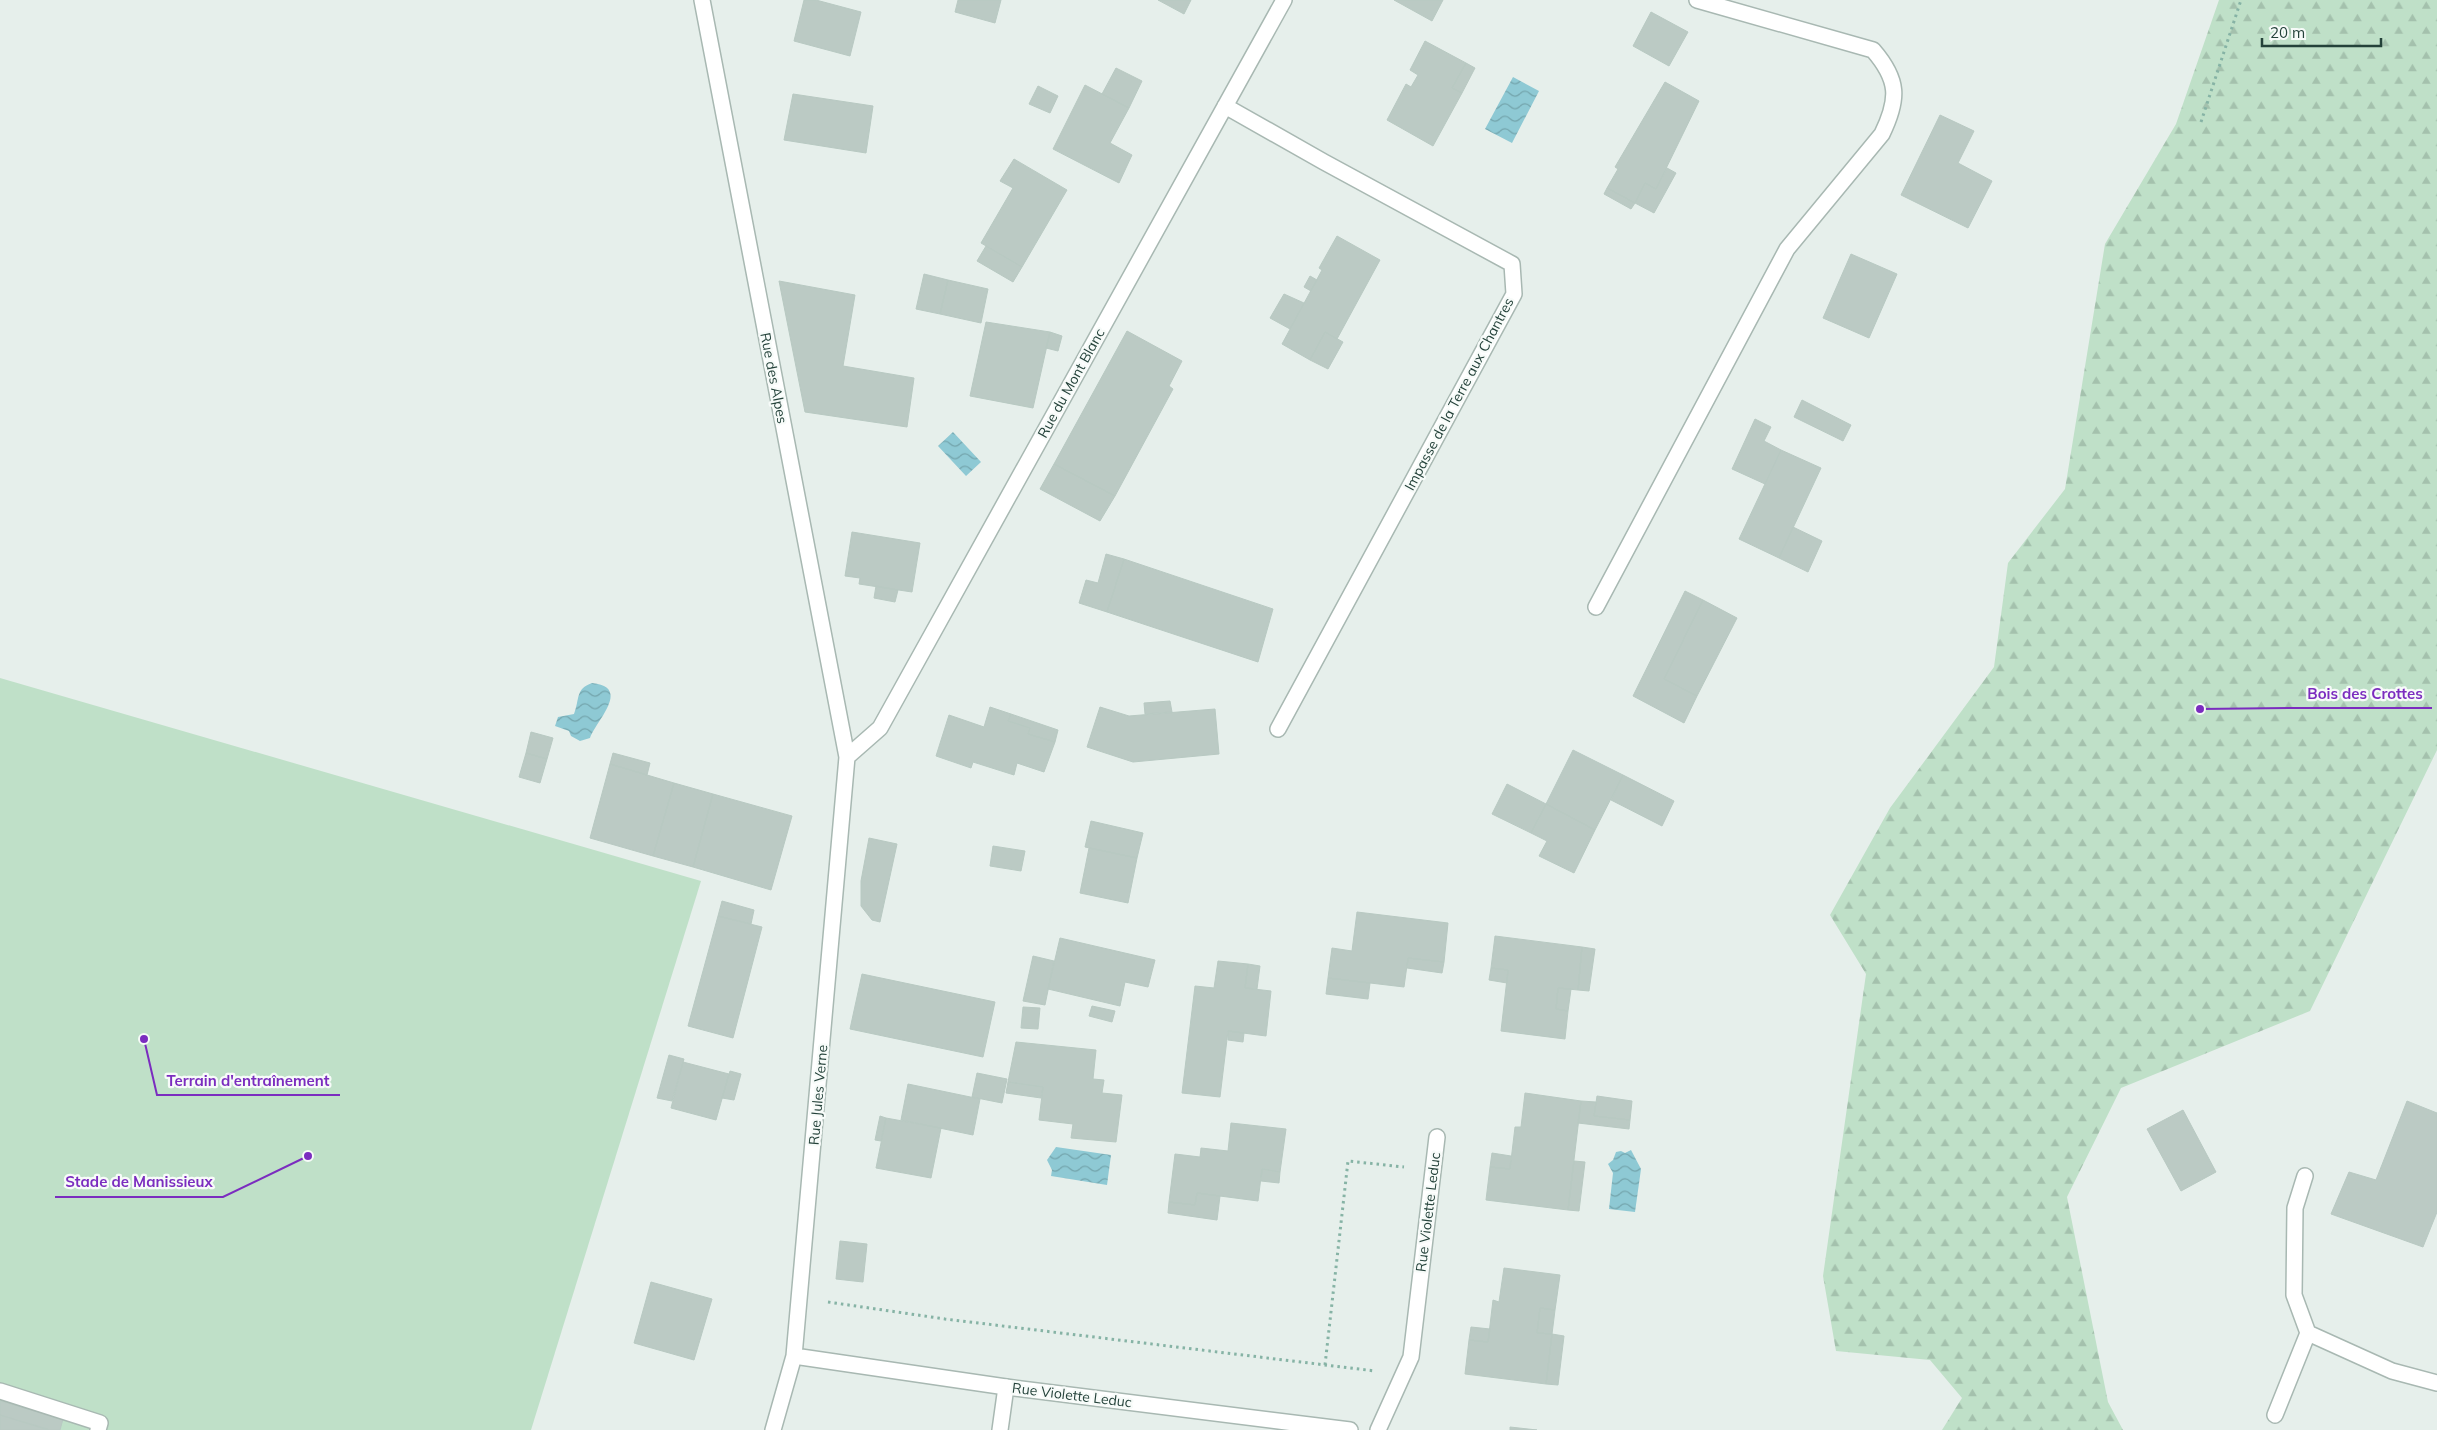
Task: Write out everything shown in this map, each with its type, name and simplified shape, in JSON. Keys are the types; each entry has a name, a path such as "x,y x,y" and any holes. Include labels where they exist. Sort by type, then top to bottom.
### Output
{"street":[{"name":"Rue des Alpes","path":"702,0 847,757"},
{"name":"Rue du Mont Blanc","path":"847,757 880,728 1284,0"},
{"path":"1596,607 1786,249 1882,134 1892,112 1894,89 1888,68 1874,50 1697,0"},
{"name":"Impasse de la Terre aux Chantres","path":"1225,106 1512,264 1514,294 1278,729"},
{"name":"Rue Jules Verne","path":"773,1430 794,1356 847,757"},
{"name":"Rue Violette Leduc","path":"1378,1430 1411,1358 1437,1137"},
{"path":"2275,1415 2308,1333 2294,1295 2295,1208 2306,1176"},
{"path":"2308,1333 2392,1371 2437,1383"},
{"name":"Rue Violette Leduc","path":"794,1356 1006,1387 1350,1430"},
{"path":"1000,1430 1006,1387"},
{"path":"0,1391 100,1423 98,1430"}],"path":[{"path":"2201,122 2241,0"},
{"path":"1325,1365 1348,1161 1433,1170"},
{"path":"800,1298 955,1320 1403,1374"}],"green space":[{"path":"2219,0 2437,0 2437,750 2310,1011 2121,1088 2067,1197 2108,1402 2123,1430 1942,1430 1962,1398 1930,1360 1836,1351 1823,1276 1866,974 1830,915 1890,808 1994,667 2008,563 2065,489 2105,244 2176,124"},
{"path":"0,678 701,881 531,1430 0,1430"}],"water":[{"path":"1513,77 1539,91 1512,143 1485,129"},
{"path":"953,432 981,462 966,476 938,446"},
{"path":"592,683 604,686 609,691 611,698 590,738 580,741 571,736 569,731 555,726 558,717 574,714 580,691"},
{"path":"1056,1147 1111,1155 1107,1185 1051,1176 1052,1170 1047,1160"},
{"path":"1631,1150 1641,1169 1635,1212 1609,1209 1613,1173 1608,1164 1613,1160 1616,1152 1621,1151 1625,1153"}],"building":[{"path":"804,0 816,0 861,12 850,56 794,41"},
{"path":"958,0 1001,0 995,23 955,12"},
{"path":"1158,0 1191,0 1184,14"},
{"path":"1394,0 1443,0 1432,21"},
{"path":"1651,12 1688,32 1669,66 1633,46"},
{"path":"1425,41 1466,63 1452,88 1462,93 1433,146 1387,120 1406,84 1411,87 1418,75 1410,70"},
{"path":"1466,63 1475,68 1462,93 1452,88"},
{"path":"1116,68 1142,81 1129,108 1102,94"},
{"path":"1665,82 1699,101 1656,189 1645,183 1635,203 1607,188 1618,169 1615,167"},
{"path":"1085,85 1129,108 1110,143 1132,155 1119,183 1053,149"},
{"path":"1038,86 1058,96 1050,113 1029,104"},
{"path":"793,94 873,106 866,153 784,140"},
{"path":"1940,115 1974,131 1958,163 1992,181 1968,228 1901,195"},
{"path":"1014,159 1067,190 1022,267 981,243 1013,188 1000,181"},
{"path":"1667,168 1676,173 1654,213 1635,203 1645,183 1656,189"},
{"path":"1607,188 1635,203 1631,209 1604,194"},
{"path":"1337,236 1380,260 1337,339 1325,332 1310,360 1282,344 1322,270 1319,268"},
{"path":"986,246 1022,267 1013,282 977,261"},
{"path":"1851,254 1897,274 1869,338 1823,318"},
{"path":"924,274 948,280 940,314 916,309"},
{"path":"1310,276 1317,280 1311,291 1304,287"},
{"path":"948,280 988,289 981,323 940,314"},
{"path":"779,281 855,295 843,366 914,378 907,427 805,412"},
{"path":"1284,294 1304,303 1290,329 1270,318"},
{"path":"986,322 1050,332 1033,408 970,396"},
{"path":"1127,331 1182,361 1169,386 1173,389 1115,496 1054,464"},
{"path":"1050,332 1062,336 1058,351 1046,348"},
{"path":"1325,332 1343,342 1328,369 1310,360"},
{"path":"1802,400 1851,425 1843,441 1794,417"},
{"path":"1755,419 1771,427 1764,441 1781,450 1765,484 1732,469"},
{"path":"1781,450 1821,468 1779,558 1739,539"},
{"path":"1054,464 1115,496 1100,521 1040,489"},
{"path":"1793,527 1822,541 1808,572 1779,558"},
{"path":"852,532 920,543 912,592 859,584 860,578 845,576"},
{"path":"1106,554 1124,559 1107,612 1079,603 1086,580 1098,583"},
{"path":"1124,559 1273,609 1258,662 1107,612"},
{"path":"876,586 898,590 895,602 874,598"},
{"path":"1685,591 1703,600 1664,679 1697,696 1684,723 1633,696"},
{"path":"1703,600 1737,618 1697,696 1664,679"},
{"path":"1170,701 1172,712 1145,714 1144,703"},
{"path":"990,707 1011,714 1008,721 1030,728 1028,734 1055,742 1044,772 1017,763 1014,775 973,762 971,768 936,756 949,715 984,727"},
{"path":"1100,707 1129,716 1215,709 1219,754 1133,762 1087,747"},
{"path":"1011,714 1058,730 1055,742 1028,734 1030,728 1008,721"},
{"path":"531,732 553,738 547,759 526,753"},
{"path":"1573,750 1623,775 1595,830 1546,804"},
{"path":"526,753 547,759 540,783 519,777"},
{"path":"613,753 650,763 647,775 610,764"},
{"path":"610,764 674,783 653,856 590,838"},
{"path":"1623,775 1674,801 1662,826 1611,800"},
{"path":"674,783 713,794 693,867 653,856"},
{"path":"1507,784 1546,804 1531,833 1492,814"},
{"path":"713,794 792,816 771,890 693,867"},
{"path":"1546,804 1595,830 1574,873 1539,856 1547,841 1531,833"},
{"path":"1091,821 1143,833 1137,858 1085,847"},
{"path":"869,838 897,844 880,922 872,920 861,906 861,881"},
{"path":"993,846 1025,851 1021,871 990,866"},
{"path":"1089,848 1137,858 1128,903 1080,893"},
{"path":"722,901 754,910 751,924 718,916"},
{"path":"1357,912 1448,923 1444,962 1408,958 1404,987 1328,978 1332,948 1352,951"},
{"path":"718,916 762,927 733,1038 688,1026"},
{"path":"1495,936 1582,947 1578,990 1558,988 1556,1009 1568,1011 1565,1039 1501,1031 1508,970 1491,968"},
{"path":"1060,938 1155,960 1148,987 1125,982 1120,1006 1048,989"},
{"path":"1582,947 1595,949 1589,991 1578,990"},
{"path":"1033,956 1054,961 1045,1005 1023,1001"},
{"path":"1408,958 1444,962 1442,973 1407,968"},
{"path":"1218,961 1248,964 1245,988 1271,991 1266,1036 1228,1031 1220,1097 1182,1093 1195,986 1214,988"},
{"path":"1248,964 1260,966 1257,989 1245,988"},
{"path":"1491,968 1508,970 1507,983 1489,980"},
{"path":"862,974 995,1002 983,1057 850,1029"},
{"path":"1328,978 1370,983 1368,999 1326,994"},
{"path":"1558,988 1571,989 1568,1011 1556,1009"},
{"path":"1092,1006 1115,1011 1112,1022 1089,1016"},
{"path":"1023,1007 1040,1008 1038,1029 1021,1028"},
{"path":"1228,1031 1244,1033 1243,1042 1228,1040"},
{"path":"1016,1042 1096,1050 1093,1079 1104,1080 1102,1093 1122,1095 1116,1142 1071,1138 1073,1124 1039,1120 1043,1087 1008,1082"},
{"path":"669,1055 684,1059 672,1101 657,1098"},
{"path":"683,1062 729,1074 716,1120 671,1108"},
{"path":"730,1071 741,1074 734,1100 722,1098"},
{"path":"977,1073 1007,1079 1002,1103 972,1097"},
{"path":"1008,1082 1043,1087 1041,1098 1006,1093"},
{"path":"908,1084 980,1099 973,1135 901,1120"},
{"path":"1525,1093 1581,1101 1568,1210 1486,1200 1490,1167 1510,1169 1515,1127 1521,1127"},
{"path":"1597,1096 1632,1101 1630,1120 1594,1116"},
{"path":"1581,1101 1596,1102 1594,1116 1630,1120 1629,1129 1578,1123"},
{"path":"2407,1101 2437,1113 2437,1212 2423,1247 2331,1214 2349,1172 2376,1180"},
{"path":"2183,1110 2216,1172 2181,1191 2147,1129"},
{"path":"880,1116 886,1118 881,1141 875,1140"},
{"path":"886,1118 941,1128 931,1178 876,1168"},
{"path":"1231,1123 1286,1129 1280,1172 1262,1169 1258,1201 1197,1193 1195,1205 1169,1202 1175,1154 1200,1157 1201,1148 1228,1151"},
{"path":"1492,1153 1511,1156 1510,1169 1490,1167"},
{"path":"1574,1161 1585,1162 1579,1211 1568,1210"},
{"path":"1262,1169 1280,1172 1279,1183 1261,1181"},
{"path":"1197,1193 1220,1196 1217,1220 1168,1213 1169,1202 1195,1205"},
{"path":"840,1241 867,1244 863,1282 836,1279"},
{"path":"1504,1268 1560,1275 1555,1310 1540,1308 1537,1333 1552,1334 1546,1384 1465,1374 1469,1340 1488,1342 1493,1300 1499,1302"},
{"path":"651,1282 712,1299 694,1360 634,1343"},
{"path":"1540,1308 1555,1310 1552,1334 1537,1333"},
{"path":"1471,1327 1490,1329 1488,1342 1469,1340"},
{"path":"1552,1334 1564,1336 1558,1385 1546,1384"},
{"path":"0,1401 63,1419 60,1430 48,1430 0,1415"},
{"path":"0,1415 48,1429 48,1430 0,1430"},
{"path":"1510,1427 1537,1430 1510,1430"}],"place":[{"name":"Bois des Crottes","path":"2200,709"},
{"name":"Terrain d'entraînement","path":"144,1039"},
{"name":"Stade de Manissieux","path":"308,1156"}]}
